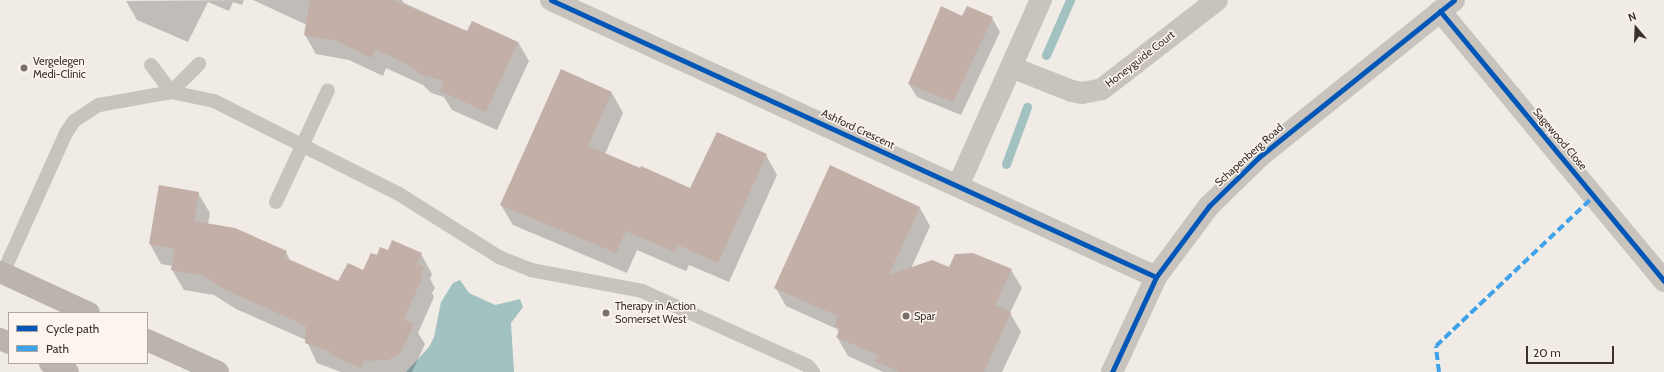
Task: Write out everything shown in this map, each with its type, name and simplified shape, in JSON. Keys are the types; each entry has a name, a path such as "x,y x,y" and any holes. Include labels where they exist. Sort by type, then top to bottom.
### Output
{"main road":[{"path":"1,275 87,312"},
{"path":"148,340 218,372"},
{"path":"52,364 68,372"}],"street":[{"name":"Ashford Crescent","path":"551,0 1156,277"},
{"path":"958,186 1041,0"},
{"name":"Honeyguide Court","path":"1011,67 1072,91 1086,92 1102,89 1217,0"},
{"name":"Schapenberg Road","path":"1112,372 1156,277 1194,223 1241,172 1447,5"},
{"name":"Sagewood Close","path":"1447,5 1664,281"}],"lane":[{"path":"171,92 199,64"},
{"path":"151,65 171,92"},
{"path":"276,202 328,90"},
{"path":"1,275 66,133 74,121 99,105 171,92 214,101 399,194 499,258 531,270 642,291 808,366 813,372"}],"water":[{"path":"460,280 469,293 495,305 520,299 523,307 511,323 514,372 406,372 429,347 434,337 441,302 453,283"}],"building":[{"path":"310,0 393,0 467,31 472,21 518,42 486,112 440,91 444,81 419,74 411,66 375,49 372,58 337,41 304,35"},
{"path":"941,6 962,16 967,6 993,17 953,102 908,84"},
{"path":"561,69 612,92 588,146 640,168 641,166 690,188 717,132 767,154 718,263 678,245 675,252 626,231 616,253 500,205"},
{"path":"830,165 920,207 889,275 932,260 949,267 955,254 973,253 1012,269 995,305 1011,312 984,372 900,372 875,361 878,355 836,337 840,329 834,326 838,316 774,288"},
{"path":"159,185 199,192 194,221 235,228 287,251 284,257 338,281 348,263 363,270 371,253 377,255 380,247 388,250 392,240 422,253 417,264 424,267 420,275 423,276 404,319 414,324 400,354 388,360 364,361 361,368 330,355 331,352 305,343 306,326 224,289 201,275 171,270 175,249 149,244"}],"waterway":[{"path":"1046,55 1070,0"},
{"path":"1006,164 1027,107"}],"marked path":[{"path":"1439,372 1436,346 1594,196"}],"cycle path":[{"path":"551,0 1156,277"},
{"path":"1112,372 1156,277 1209,206 1259,157 1454,0"},
{"path":"1440,11 1664,281"}],"place":[{"name":"Vergelegen Medi-Clinic","path":"24,68"},
{"name":"Therapy in Action Somerset West","path":"606,313"},
{"name":"Spar","path":"906,316"}]}
